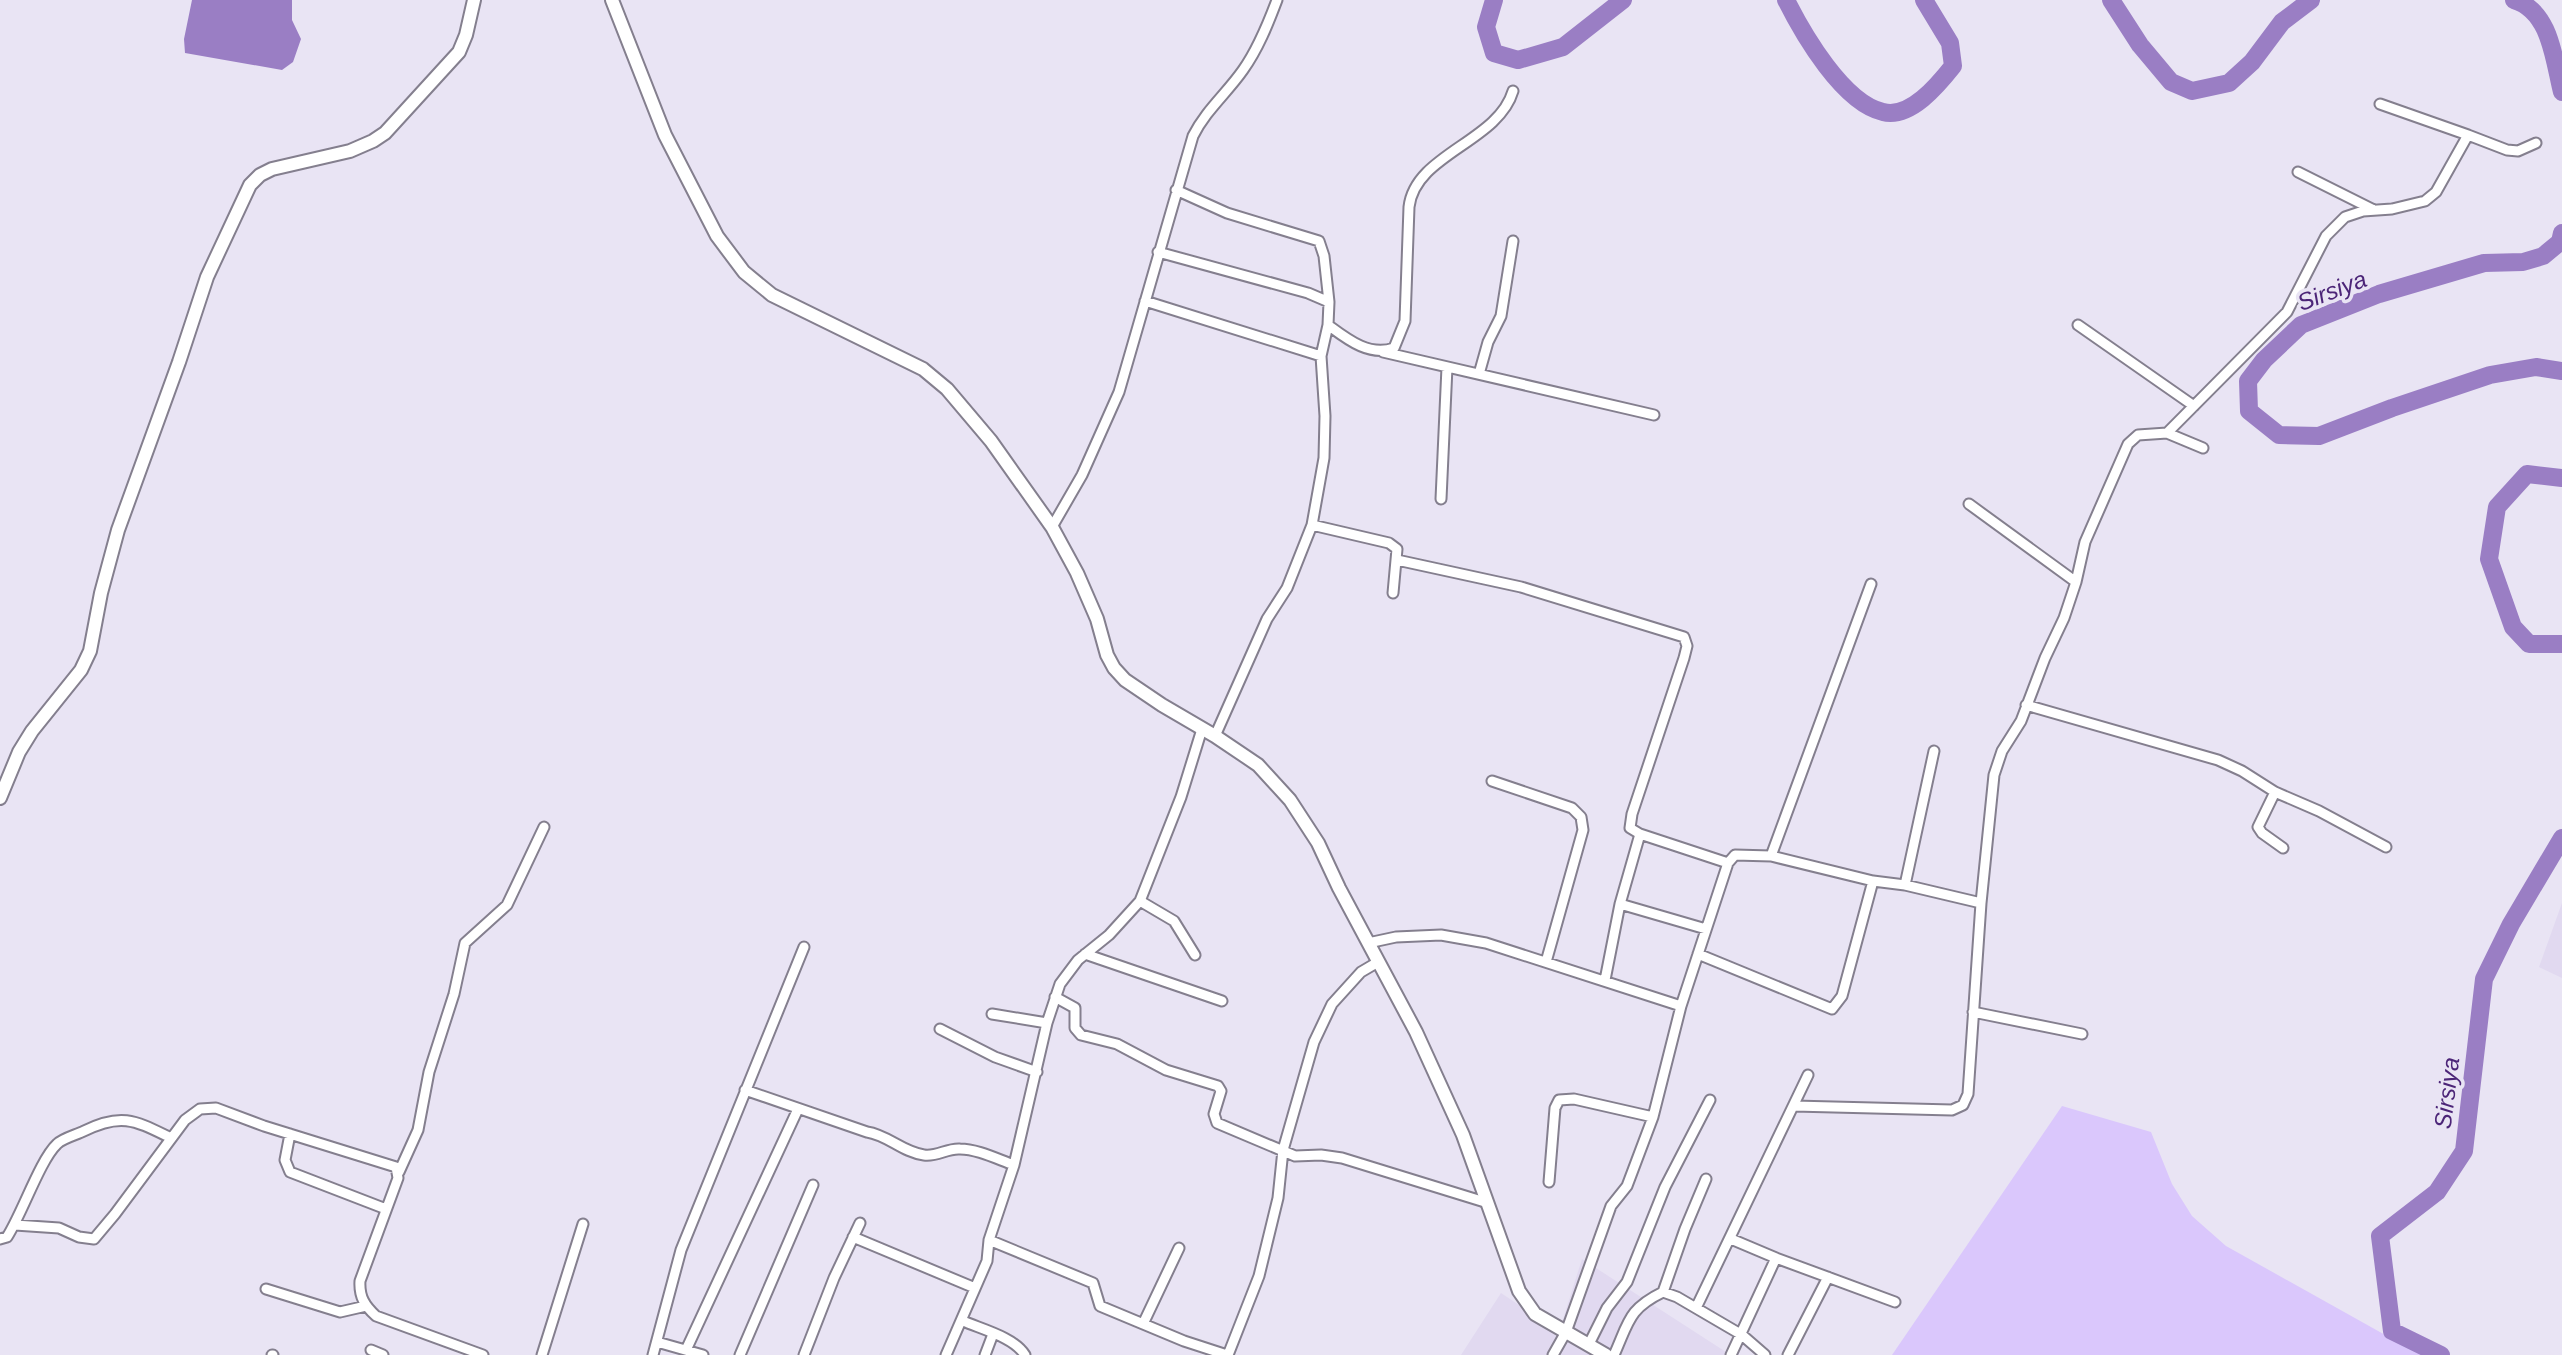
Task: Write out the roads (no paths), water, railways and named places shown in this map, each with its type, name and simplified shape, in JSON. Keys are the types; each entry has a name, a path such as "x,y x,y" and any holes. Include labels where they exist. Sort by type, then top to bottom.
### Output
{"street":[{"path":"612,0 665,135 717,236 744,272 772,295 923,369 947,389 991,441 1052,527 1077,573 1114,668 1125,680 1258,765 1290,800 1318,843 1416,1032 1451,1109 1519,1291 1535,1314 1606,1355"},
{"path":"1052,527 1082,475 1119,392 1193,136 1202,117 1243,71 1277,0"},
{"path":"0,798 19,752 81,670 90,651 118,530 207,277 250,185 272,169 350,151 385,133 459,52 473,6"},
{"path":"1383,352 1394,348 1405,321 1409,207 1417,181 1496,119 1509,105 1513,91"},
{"path":"2380,104 2460,130 2507,150 2518,151 2536,143"},
{"path":"2167,433 2287,312 2326,236 2345,217 2425,201 2436,192 2468,135"},
{"path":"2298,172 2375,211"},
{"path":"1176,190 1227,213 1319,241 1324,256 1329,302 1321,356 1324,458 1312,525 1287,588 1267,619 1215,736"},
{"path":"1479,374 1488,342 1501,316 1513,241"},
{"path":"1158,252 1308,293 1329,302"},
{"path":"1145,301 1321,356"},
{"path":"1328,325 1352,342 1383,352 1654,415"},
{"path":"2078,325 2194,406"},
{"path":"1441,499 1447,367"},
{"path":"1794,1106 1952,1110 1963,1105 1968,1094 1981,903 1994,775 2002,751 2021,721 2064,618 2085,542 2128,444 2138,435 2167,433 2203,448"},
{"path":"1969,504 2076,582"},
{"path":"1312,525 1389,543 1397,549 1393,593"},
{"path":"1397,560 1521,587 1684,637 1687,646 1684,658 1630,828 1728,863"},
{"path":"1771,856 1871,584"},
{"path":"2026,705 2218,760 2386,847"},
{"path":"946,1355 987,1261 989,1240 1014,1165 1055,997 1071,968 1109,935 1140,901 1181,797 1202,729"},
{"path":"1905,885 1934,751"},
{"path":"1492,781 1572,808 1581,817 1583,830 1546,962"},
{"path":"2275,792 2258,827 2283,848"},
{"path":"483,1355 376,1316 360,1296 360,1281 399,1172 418,1130 429,1072 454,994 465,943 507,905 544,827"},
{"path":"1605,980 1620,904 1640,834"},
{"path":"1553,1355 1566,1332 1611,1206 1627,1186 1653,1117 1681,1006 1728,863 1735,855 1771,856 1981,903"},
{"path":"1698,954 1832,1009 1842,996 1873,881"},
{"path":"1140,901 1174,921 1195,955"},
{"path":"1620,904 1706,929"},
{"path":"1368,943 1396,937 1441,935 1486,943 1681,1006"},
{"path":"653,1355 681,1250 804,947"},
{"path":"1085,954 1222,1001"},
{"path":"989,1240 1093,1283 1097,1304 1200,1350 1228,1355 1259,1276 1278,1198 1283,1150 1296,1098 1323,1021 1332,1004 1361,972 1378,962"},
{"path":"1055,997 1075,1008 1075,1028 1081,1035 1117,1044 1166,1070 1218,1086 1221,1091 1214,1114 1217,1123 1295,1156 1342,1158 1488,1203"},
{"path":"1973,1012 2082,1034"},
{"path":"992,1014 1047,1023"},
{"path":"940,1029 995,1057 1037,1072"},
{"path":"1696,1308 1808,1075"},
{"path":"745,1090 884,1135 911,1152 933,1156 948,1150 963,1149 1014,1165"},
{"path":"1549,1182 1555,1108 1559,1100 1574,1099 1653,1117"},
{"path":"1589,1344 1607,1308 1627,1282 1665,1187 1710,1100"},
{"path":"15,1225 48,1226 85,1240 94,1239 171,1138 193,1113 208,1107 396,1167 399,1172"},
{"path":"686,1350 798,1109"},
{"path":"0,1239 7,1237 15,1225 47,1158 57,1144 99,1123 116,1119 129,1120 171,1138"},
{"path":"290,1134 285,1160 290,1172 386,1209"},
{"path":"1614,1355 1641,1303 1663,1292 1706,1179"},
{"path":"740,1355 813,1185"},
{"path":"804,1355 860,1223"},
{"path":"542,1355 583,1224"},
{"path":"853,1237 975,1288"},
{"path":"1731,1239 1895,1302"},
{"path":"1143,1324 1179,1248"},
{"path":"1731,1355 1776,1258"},
{"path":"1788,1355 1828,1277"},
{"path":"266,1289 340,1312 366,1306"},
{"path":"1663,1292 1742,1335 1765,1355"},
{"path":"963,1321 1021,1349 1025,1355"},
{"path":"985,1355 993,1334"},
{"path":"657,1342 703,1355"},
{"path":"371,1350 383,1355"}],"waterway":[{"name":"Sirsiya","path":"1494,0 1486,27 1494,53 1518,60 1563,47 1623,0"},
{"name":"Sirsiya","path":"1786,0 1803,31 1839,82 1868,106 1893,113 1922,99 1953,66 1950,43 1924,0"},
{"name":"Sirsiya","path":"2111,0 2140,45 2171,82 2192,91 2229,83 2252,62 2282,22 2311,0"},
{"name":"Sirsiya","path":"2514,0 2526,6 2543,26 2549,38 2562,92"},
{"name":"Sirsiya","path":"2562,233 2560,242 2543,256 2523,262 2484,263 2379,294 2301,325 2264,360 2248,381 2249,411 2279,435 2319,436 2490,375 2536,367 2562,371"},
{"name":"Sirsiya","path":"2562,478 2527,474 2497,507 2489,559 2513,627 2529,644 2562,644"},
{"name":"Sirsiya","path":"2441,1355 2392,1331 2380,1236 2437,1192 2464,1151 2484,979 2511,924 2562,838"}]}
